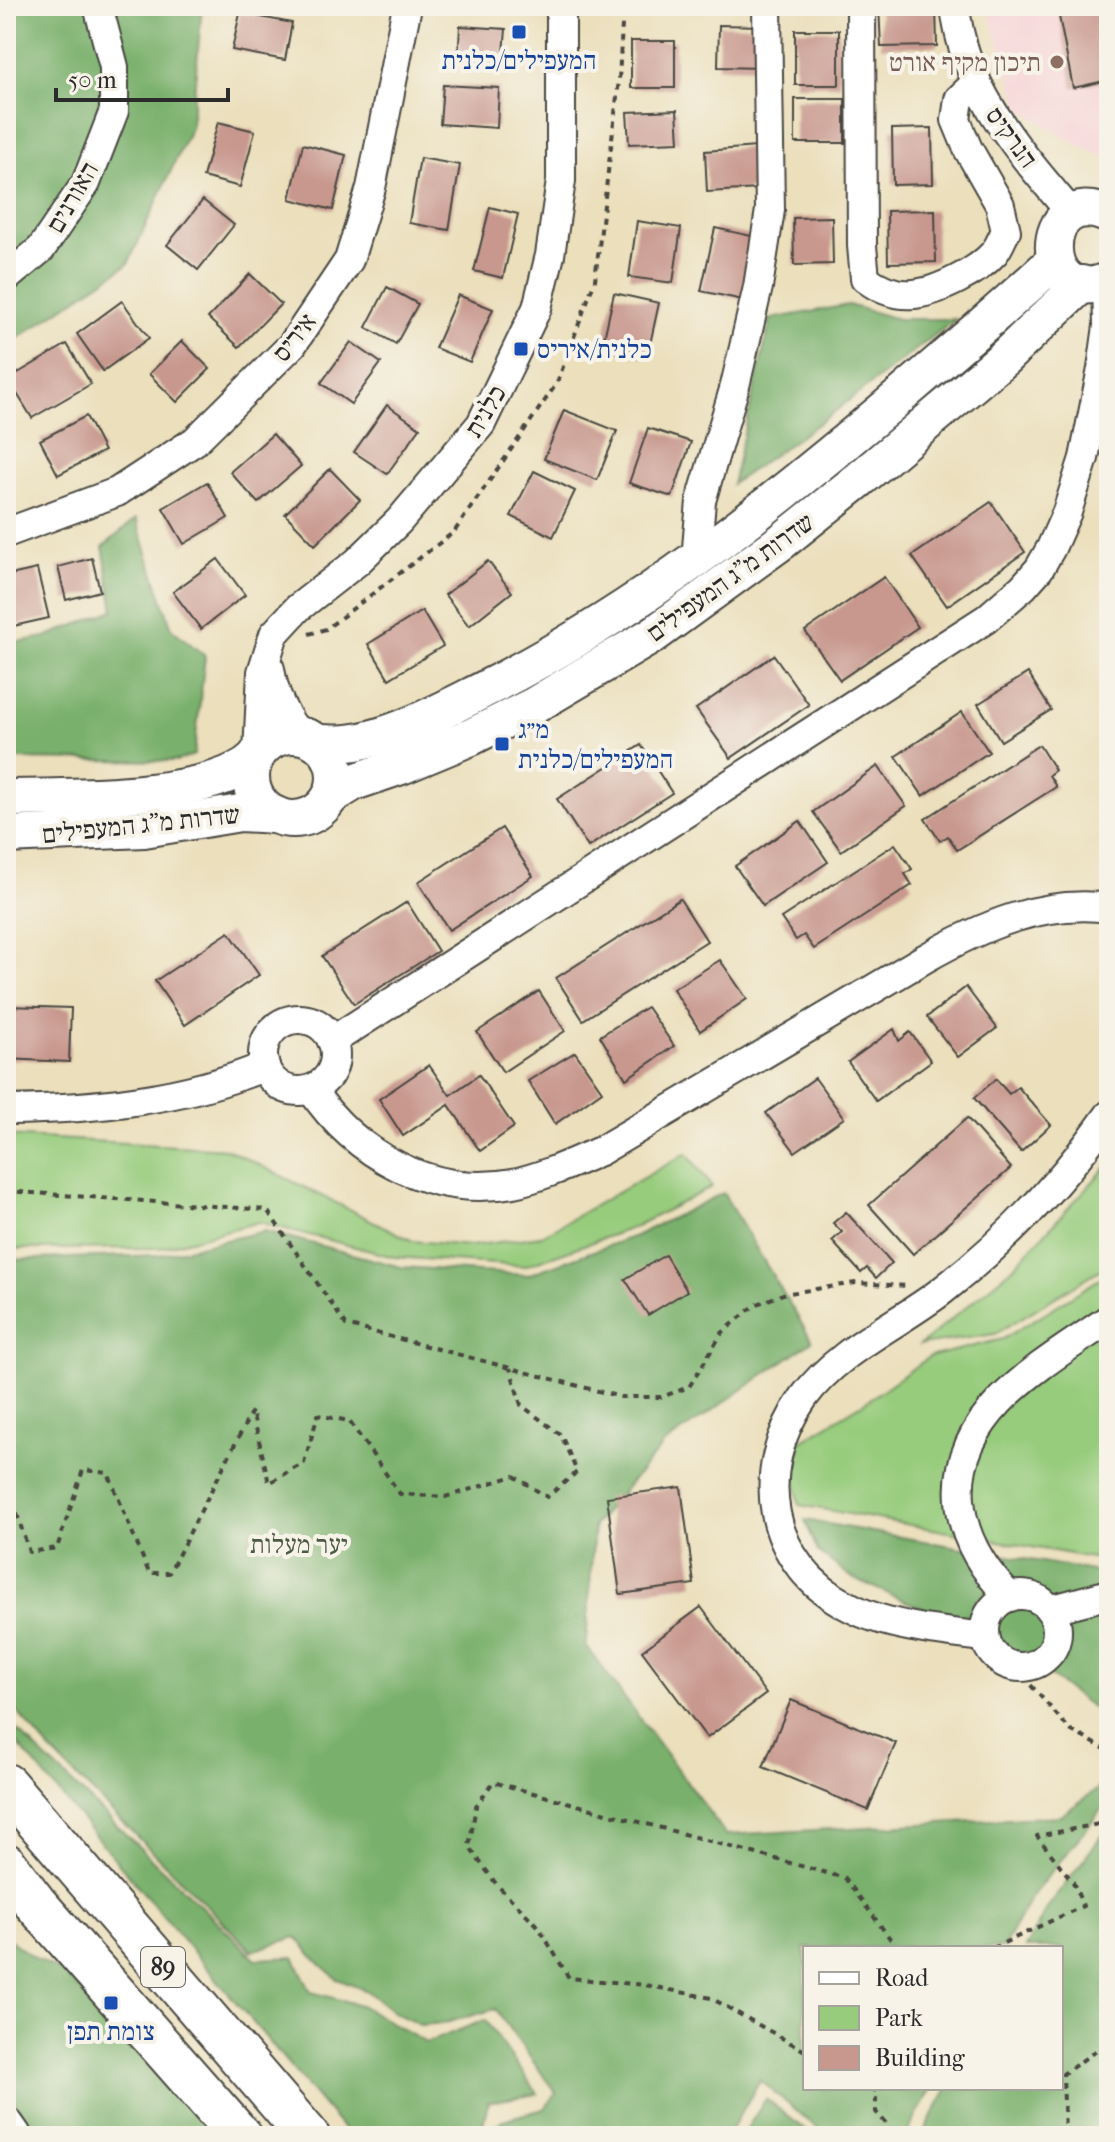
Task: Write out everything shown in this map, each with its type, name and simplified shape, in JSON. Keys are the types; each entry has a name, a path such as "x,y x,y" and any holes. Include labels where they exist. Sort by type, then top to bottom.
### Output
{"highway":[{"name":"89","path":"9,1800 308,2136"},
{"name":"89","path":"6,1865 20,1899 240,2136"}],"main road":[{"path":"1099,213 1060,225 1052,245 1054,261 1063,275 1099,282"},
{"name":"שדרות מ\"ג המעפילים","path":"309,739 349,743 455,704 517,673 632,604 696,560 837,450 980,330 1054,261"},
{"name":"שדרות מ\"ג המעפילים","path":"331,796 354,782 471,737 535,705 653,635 781,542 1099,282"},
{"path":"276,738 309,739 332,761 335,785 331,796 313,814 288,819 276,815 256,797 251,784 251,771 257,756 276,738"},
{"name":"שדרות מ\"ג המעפילים","path":"6,798 140,792 189,785 230,775 244,769 257,756"},
{"name":"שדרות מ\"ג המעפילים","path":"6,835 144,829 240,813 276,815"},
{"path":"6,2126 13,2136"}],"street":[{"name":"האורנים","path":"6,278 41,249 86,183 114,111 114,67 98,6"},
{"name":"איריס","path":"6,533 117,492 195,441 292,345 349,260 371,188 407,6"},
{"name":"כלנית","path":"257,756 262,672 274,634 298,608 357,562 444,469 481,424 537,308 550,255 561,181 561,6"},
{"path":"696,560 701,501 735,386 758,287 770,210 767,6"},
{"path":"861,6 862,246 865,278 879,288 903,295 934,291 968,273 993,254 1006,231 1000,205 968,149 956,120 959,99 976,83"},
{"name":"הנרקיס","path":"955,6 968,67 1012,143 1099,213"},
{"path":"332,1041 986,619 1023,587 1051,548 1067,512 1084,458 1108,326 1099,282"},
{"path":"269,648 274,691 283,711 309,739"},
{"path":"311,1089 325,1109 365,1146 414,1174 443,1183 476,1186 512,1183 554,1171 600,1151 924,959 977,931 1002,921 1051,909 1074,906 1109,908"},
{"path":"288,1021 311,1021 325,1030 332,1041 335,1055 331,1071 325,1080 311,1089 299,1091 283,1086 274,1080 265,1066 263,1055 267,1038 278,1026 288,1021"},
{"path":"6,1110 58,1109 150,1098 239,1077 265,1066"},
{"path":"985,1637 919,1627 852,1609 824,1593 802,1572 786,1547 776,1518 772,1488 776,1457 787,1425 805,1395 832,1367 936,1296 972,1267 1061,1179 1109,1115"},
{"path":"1010,1597 979,1561 962,1519 959,1496 968,1449 981,1424 1026,1377 1109,1319"},
{"path":"1050,1610 1109,1594"},
{"path":"1010,1597 1033,1597 1050,1610 1057,1631 1050,1653 1038,1663 1015,1667 1004,1663 995,1656 985,1637 989,1614 1000,1602 1010,1597"}],"path":[{"path":"6,1191 267,1210 346,1325 621,1397 661,1397 689,1387 722,1333 755,1305 783,1294 856,1283 903,1284 936,1296"},
{"path":"6,1479 29,1552 57,1548 83,1470 108,1473 149,1573 169,1573 252,1411 269,1483 304,1463 318,1415 349,1421 400,1494 445,1497 514,1476 547,1497 577,1472 561,1435 521,1405 510,1368"},
{"path":"1015,1667 1070,1730 1109,1751"},
{"path":"803,2050 711,1998 645,1985 569,1978 538,1926 497,1885 469,1847 476,1806 493,1782 845,1878 896,1946"},
{"path":"997,1946 1083,1906 1073,1882 1037,1836 1109,1822"},
{"path":"1065,2136 1063,2074 1097,2050 1109,2053"},
{"path":"874,2090 876,2112 897,2136"}],"shaded area":[{"name":"תיכון מקיף אורט","path":"987,6 1109,6 1109,159 1068,140 1019,107"}],"green space":[{"path":"6,6 202,6 191,127 128,264 6,346"},
{"path":"848,305 898,319 956,319 826,418 732,484 771,319"},
{"path":"136,519 172,629 205,656 194,755 177,761 6,759 6,644 45,637 114,610 103,547"},
{"path":"6,1136 227,1149 413,1241 471,1246 541,1236 687,1153 712,1187 632,1228 524,1266 394,1257 259,1222 160,1248 6,1248"},
{"path":"1109,1164 1109,1264 995,1334 920,1345 1011,1270"},
{"name":"יער מעלות","path":"723,1193 812,1341 663,1445 594,1525 586,1646 726,1835 1060,1816 1109,1781 1109,1800 1032,1896 1004,1946 803,1946 803,2090 930,2090 906,2136 827,2136 760,2081 727,2136 494,2136 493,2129 503,2120 544,2109 556,2093 495,2009 445,2023 420,2025 393,2012 367,1991 337,1979 296,1937 252,1951 50,1750 6,1699 6,1260 160,1255 265,1231 401,1267 527,1275 635,1236"},
{"path":"1109,1273 1109,1561 799,1505 793,1463 798,1443 867,1401 929,1357 1003,1339"},
{"path":"805,1520 1109,1574 1109,1720 1027,1659 940,1616 854,1579 818,1552"},
{"path":"6,1720 256,1959 294,1957 311,1992 360,2005 426,2043 485,2020 538,2094 488,2102 482,2129 485,2136 349,2136 6,1730"},
{"path":"1109,1826 1109,2136 921,2136 947,2090 1063,2090 1063,1946 1026,1946 1048,1907"},
{"path":"6,1937 31,1956 65,1974 213,2136 33,2136 6,2085"},
{"path":"766,2099 813,2136 742,2136"}],"building":[{"path":"879,6 936,6 937,46 881,47"},
{"path":"1057,6 1109,6 1109,80 1073,88"},
{"path":"240,13 292,23 285,60 232,50"},
{"path":"719,25 763,26 762,68 718,67"},
{"path":"460,26 506,29 503,65 458,63"},
{"path":"795,30 839,30 839,85 795,85"},
{"path":"631,41 675,41 675,88 631,88"},
{"path":"443,85 499,88 497,128 440,124"},
{"path":"795,99 845,99 845,143 795,143"},
{"path":"677,110 679,142 629,144 627,112"},
{"path":"218,122 255,131 240,187 203,177"},
{"path":"932,128 933,184 893,185 892,129"},
{"path":"303,144 346,155 333,210 290,199"},
{"path":"756,147 758,189 707,192 705,151"},
{"path":"420,158 460,165 449,230 409,223"},
{"path":"203,200 234,225 198,270 167,245"},
{"path":"490,207 518,214 503,278 474,271"},
{"path":"935,210 936,262 888,263 887,211"},
{"path":"832,217 833,264 794,265 793,218"},
{"path":"637,221 681,228 673,283 629,277"},
{"path":"715,228 756,237 743,300 701,291"},
{"path":"250,274 281,304 239,347 208,318"},
{"path":"387,287 418,304 396,344 366,327"},
{"path":"614,293 659,303 647,358 602,348"},
{"path":"458,295 493,309 470,362 435,348"},
{"path":"122,301 149,338 103,371 77,334"},
{"path":"182,341 210,369 177,402 149,374"},
{"path":"351,342 381,363 351,404 321,383"},
{"path":"67,344 91,384 32,418 8,379"},
{"path":"387,405 420,428 387,474 354,452"},
{"path":"564,410 617,431 597,480 544,459"},
{"path":"86,416 104,451 58,475 40,440"},
{"path":"648,428 691,442 672,497 629,483"},
{"path":"273,434 301,466 258,503 230,472"},
{"path":"330,469 360,500 315,545 285,514"},
{"path":"534,471 575,491 553,537 511,516"},
{"path":"207,482 228,518 184,544 163,508"},
{"path":"991,502 1025,552 947,606 912,556"},
{"path":"92,558 100,591 66,600 58,567"},
{"path":"218,559 245,595 201,629 173,592"},
{"path":"488,561 512,592 469,626 445,595"},
{"path":"37,569 49,618 9,627 6,576"},
{"path":"884,577 918,627 840,680 805,631"},
{"path":"422,611 443,646 389,679 368,644"},
{"path":"774,655 809,705 731,758 696,709"},
{"path":"1028,673 1051,710 1001,741 978,704"},
{"path":"962,712 989,752 923,796 896,756"},
{"path":"641,745 672,793 588,847 557,799"},
{"path":"1039,745 1055,770 1049,775 1056,787 957,850 948,836 940,841 925,819"},
{"path":"878,766 906,806 841,851 813,812"},
{"path":"800,821 828,862 763,906 735,866"},
{"path":"502,828 533,876 449,930 418,882"},
{"path":"895,844 912,869 905,874 912,885 814,949 804,935 796,940 781,918"},
{"path":"680,899 707,941 583,1020 556,978"},
{"path":"407,902 438,951 354,1004 322,956"},
{"path":"229,932 259,975 185,1025 155,981"},
{"path":"720,960 747,999 700,1031 673,989"},
{"path":"966,987 997,1028 958,1057 927,1017"},
{"path":"539,991 565,1031 503,1072 477,1032"},
{"path":"6,1006 71,1008 69,1062 6,1059"},
{"path":"647,1007 674,1046 626,1079 600,1036"},
{"path":"894,1029 899,1041 910,1032 931,1061 876,1101 848,1062"},
{"path":"575,1052 602,1091 555,1124 528,1081"},
{"path":"429,1065 450,1095 479,1075 514,1127 480,1151 449,1105 403,1136 379,1099"},
{"path":"815,1078 844,1118 795,1152 766,1113"},
{"path":"996,1079 1009,1094 1018,1087 1051,1125 1021,1152 974,1098"},
{"path":"967,1118 1011,1168 913,1254 869,1205"},
{"path":"846,1212 892,1263 876,1278 867,1268 861,1273 832,1241 842,1232 833,1223"},
{"path":"665,1255 687,1291 648,1315 625,1279"},
{"path":"681,1487 694,1584 620,1594 607,1497"},
{"path":"701,1607 766,1694 707,1738 642,1651"},
{"path":"791,1700 896,1743 868,1810 763,1767"}],"place":[{"name":"המעפילים/כלנית","path":"519,32"},
{"name":"תיכון מקיף אורט","path":"1057,62"},
{"name":"כלנית/איריס","path":"521,349"},
{"name":"מ״ג המעפילים/כלנית","path":"502,744"},
{"name":"צומת תפן","path":"111,2003"}]}
